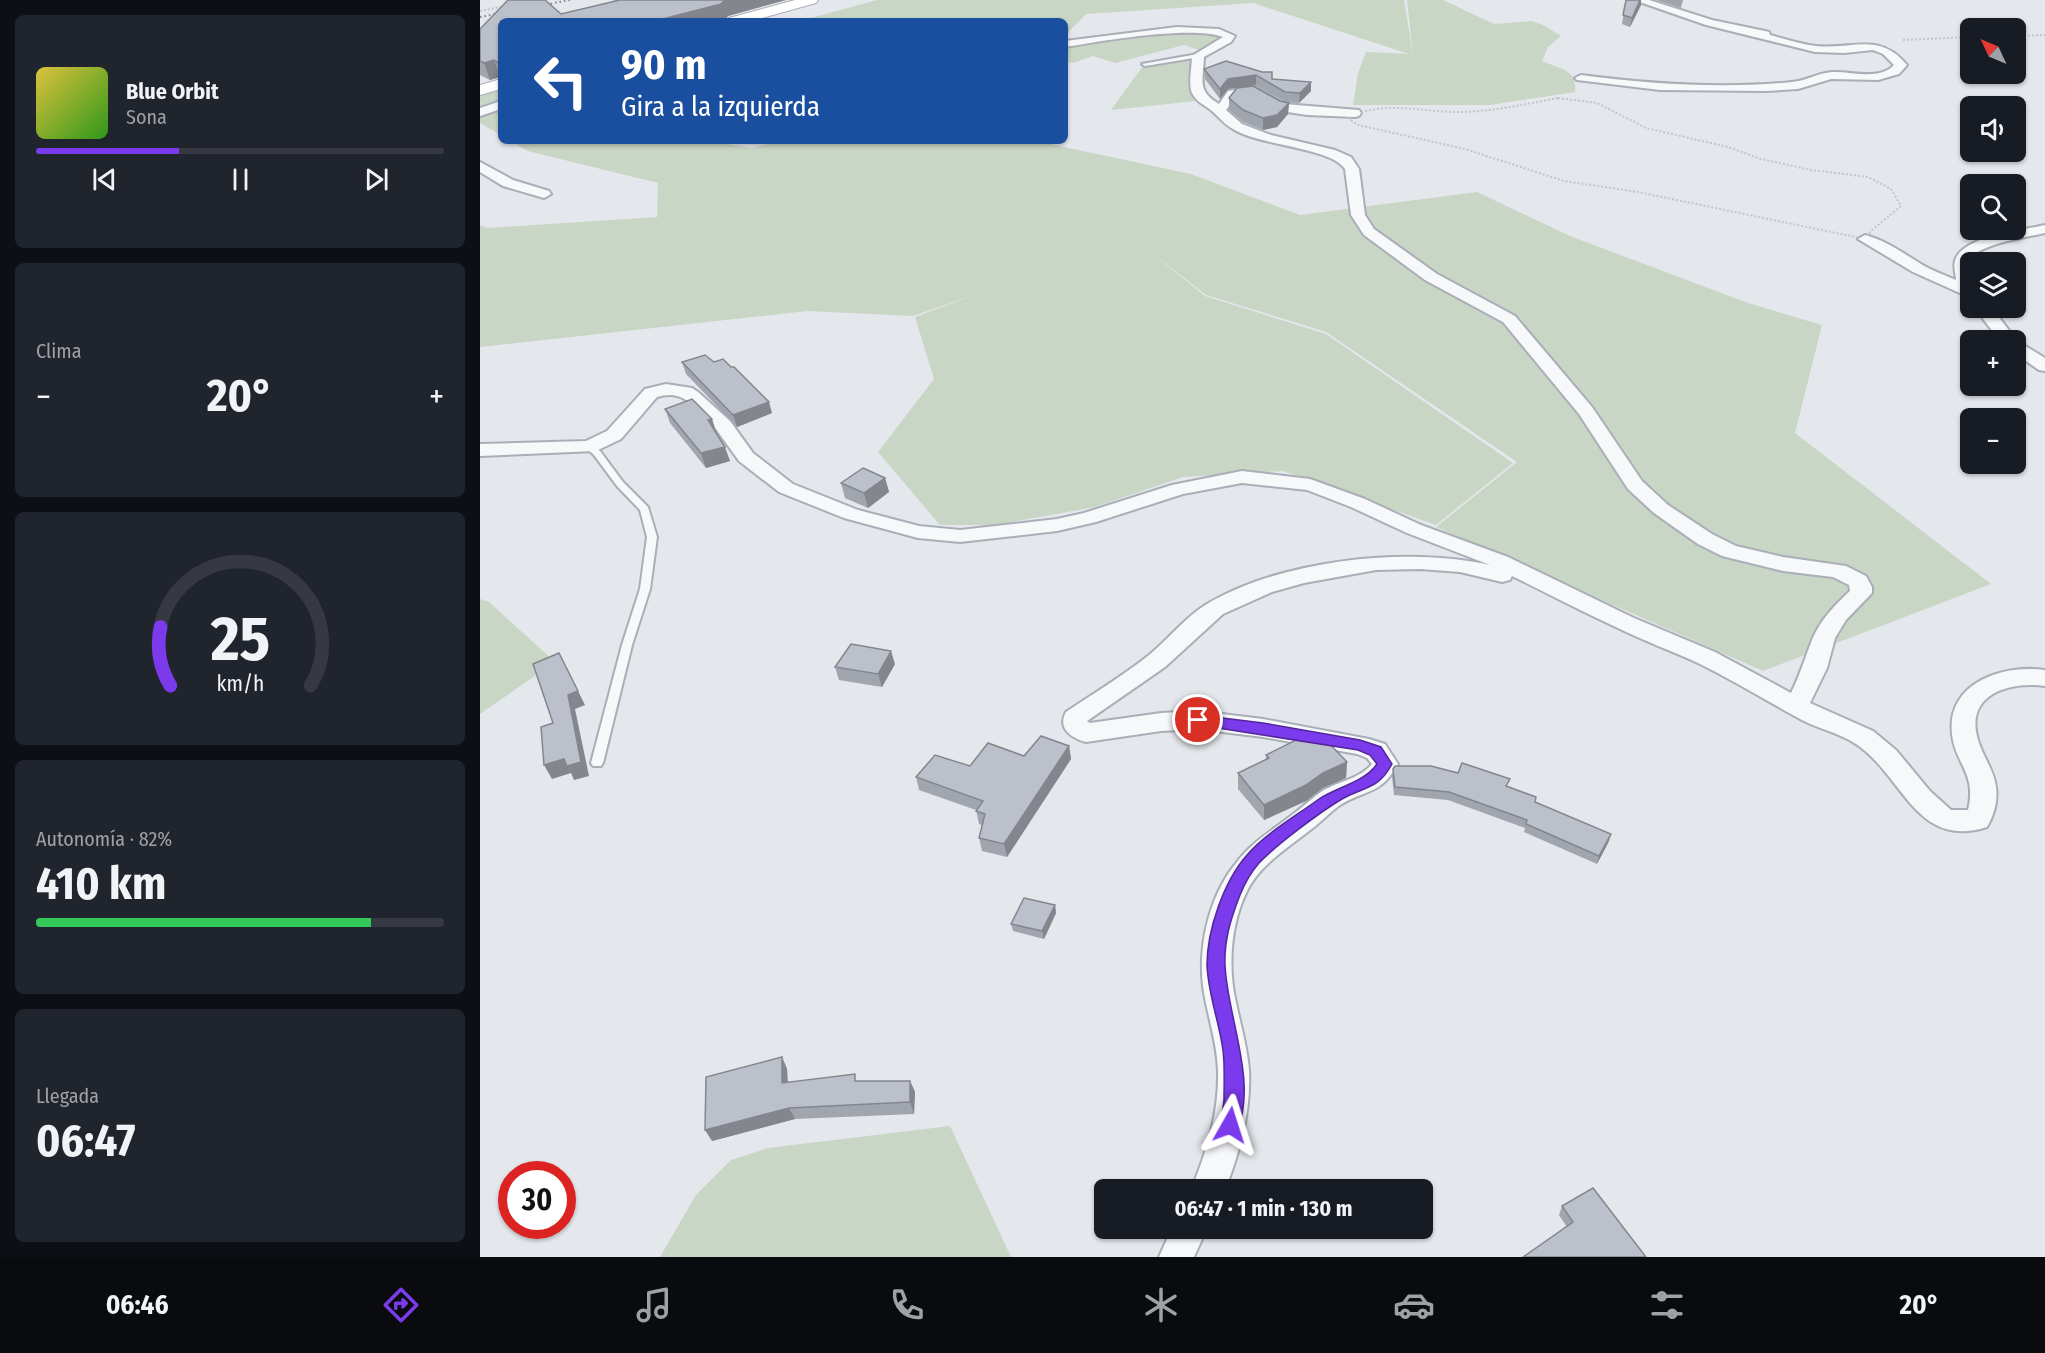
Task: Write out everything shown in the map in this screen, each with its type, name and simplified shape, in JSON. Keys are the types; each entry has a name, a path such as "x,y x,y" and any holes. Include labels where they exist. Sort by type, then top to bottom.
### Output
{"street":[{"path":"745,18 811,0"},
{"path":"1581,78 1658,87 1762,87 1807,84 1829,76 1882,75 1897,70 1901,65 1883,50 1871,46 1844,50 1815,48 1710,23 1639,0"},
{"path":"1679,22 1713,30 1776,35"},
{"path":"1068,44 1186,30 1225,32 1230,36 1198,56 1197,91 1204,102 1218,110 1238,127 1330,153 1346,160 1352,169 1358,215 1369,232 1431,277 1509,319 1586,411 1635,485 1668,514 1705,539 1729,551 1783,564 1838,571 1858,581 1862,587 1861,593 1838,615 1824,638 1815,668 1796,706"},
{"path":"480,90 498,85"},
{"path":"1218,110 1226,105 1232,94 1256,91 1281,107 1355,113"},
{"path":"480,112 498,106"},
{"path":"480,166 508,183 544,194"},
{"path":"1971,252 1983,243 2045,230"},
{"path":"1865,239 1894,253 1918,269 1960,288"},
{"path":"1993,242 2044,245"},
{"path":"2026,353 2045,366"},
{"path":"480,450 590,447 614,435 651,393 666,389 686,392 723,425 746,457 786,488 881,524 939,535 998,533 1058,525 1212,482 1255,477 1295,483 1338,495 1414,529 1501,562 1569,596 1707,658 1845,730 1864,736 1887,757 1921,798 1945,820 1978,820 1984,796 1982,778 1966,743 1964,728 1968,707 1984,688 2004,677 2032,675 2045,678"},
{"path":"1212,1179 1225,1147 1233,1101 1232,1051 1220,1000 1216,965 1218,935 1234,890 1252,860 1276,839 1337,795 1376,778 1385,764 1376,751 1360,745 1263,728 1198,720 1161,722 1086,733 1074,725 1075,718 1157,661 1197,622 1215,609 1250,592 1302,576 1376,563 1438,564 1497,574 1569,596"},
{"path":"1176,1257 1185,1239"}],"lane":[{"path":"1145,64 1198,56"},
{"path":"590,447 620,484 645,509 652,537 645,588 627,645 597,763"}],"path":[{"path":"480,11 510,5"},
{"path":"2026,36 2045,35"},
{"path":"1871,46 1894,40 1960,37"},
{"path":"1558,98 1584,100 1597,103 1646,128 1728,147 1761,159 1811,170 1868,177 1891,189 1901,206 1893,216 1868,232 1865,239 1638,192 1564,181 1465,149 1358,124 1348,118 1355,113 1399,108 1453,112 1512,108 1558,98"}],"green space":[{"path":"877,0 1404,0 1413,55 1407,0 1443,0 1494,24 1532,21 1561,36 1548,47 1542,61 1570,74 1575,84 1575,92 1490,105 1353,105 1358,73 1366,52 1409,54 1253,3 1086,14 1068,33 1068,18 811,18"},
{"path":"1190,31 1224,36 1202,51 1184,45 1115,63 1093,56 1073,63 1068,62 1068,46"},
{"path":"1192,58 1192,93 1196,101 1111,110 1143,66"},
{"path":"498,89 498,133 480,123 480,95"},
{"path":"515,144 726,144 752,148 767,144 1050,144 1191,174 1300,215 1477,192 1570,236 1748,303 1822,325 1795,433 1991,584 1763,671 1436,527 1517,462 1326,332 1206,295 1144,247 1205,296 1326,334 1513,463 1436,525 1283,471 1183,477 1095,507 996,525 940,525 878,452 934,379 915,317 977,294 913,316 808,311 480,347 480,225 487,228 657,217 658,183 528,151"},
{"path":"480,599 489,602 555,662 480,714"},
{"path":"950,1126 1011,1257 660,1257 696,1195 731,1160 768,1148"}],"building":[{"path":"508,0 545,0 561,14 620,0 725,0 721,4 667,18 498,18 497,62 494,60 484,63 480,61 480,29"},
{"path":"1626,0 1640,0 1632,18 1623,15"},
{"path":"1226,61 1262,72 1272,72 1272,79 1311,82 1300,93 1285,92 1256,75 1228,79 1220,89 1204,69"},
{"path":"1253,86 1280,101 1289,103 1277,115 1263,118 1243,110 1229,98 1237,88"},
{"path":"705,355 714,362 723,359 734,367 769,402 733,415 682,362"},
{"path":"692,399 712,419 708,420 725,447 701,453 665,409"},
{"path":"863,468 885,478 864,493 841,483"},
{"path":"851,644 891,651 878,674 835,667"},
{"path":"559,653 578,691 568,695 581,762 567,766 564,759 544,765 541,727 553,723 533,664"},
{"path":"1312,732 1320,734 1347,762 1264,805 1238,773 1269,758 1266,755"},
{"path":"1041,736 1069,746 1004,844 979,838 985,814 976,811 983,801 916,777 935,755 970,766 988,743 1024,756"},
{"path":"1462,763 1510,779 1506,786 1536,797 1535,802 1611,834 1599,856 1526,824 1527,820 1449,792 1395,787 1393,769 1395,766 1431,766 1458,773"},
{"path":"1024,898 1055,905 1042,931 1011,924"},
{"path":"782,1057 782,1083 855,1074 855,1081 910,1081 910,1102 789,1108 705,1130 706,1077"},
{"path":"1593,1188 1646,1257 1523,1257 1573,1222 1562,1206"}],"railway":[{"path":"533,7 570,0"},
{"path":"480,17 512,11"}],"route":[{"path":"1198,720 1263,728 1360,745 1376,751 1385,764 1382,772 1376,778 1337,795 1320,806 1252,860 1245,869 1227,906 1218,935 1216,965 1220,1000 1232,1051 1233,1101 1230,1125"}]}
